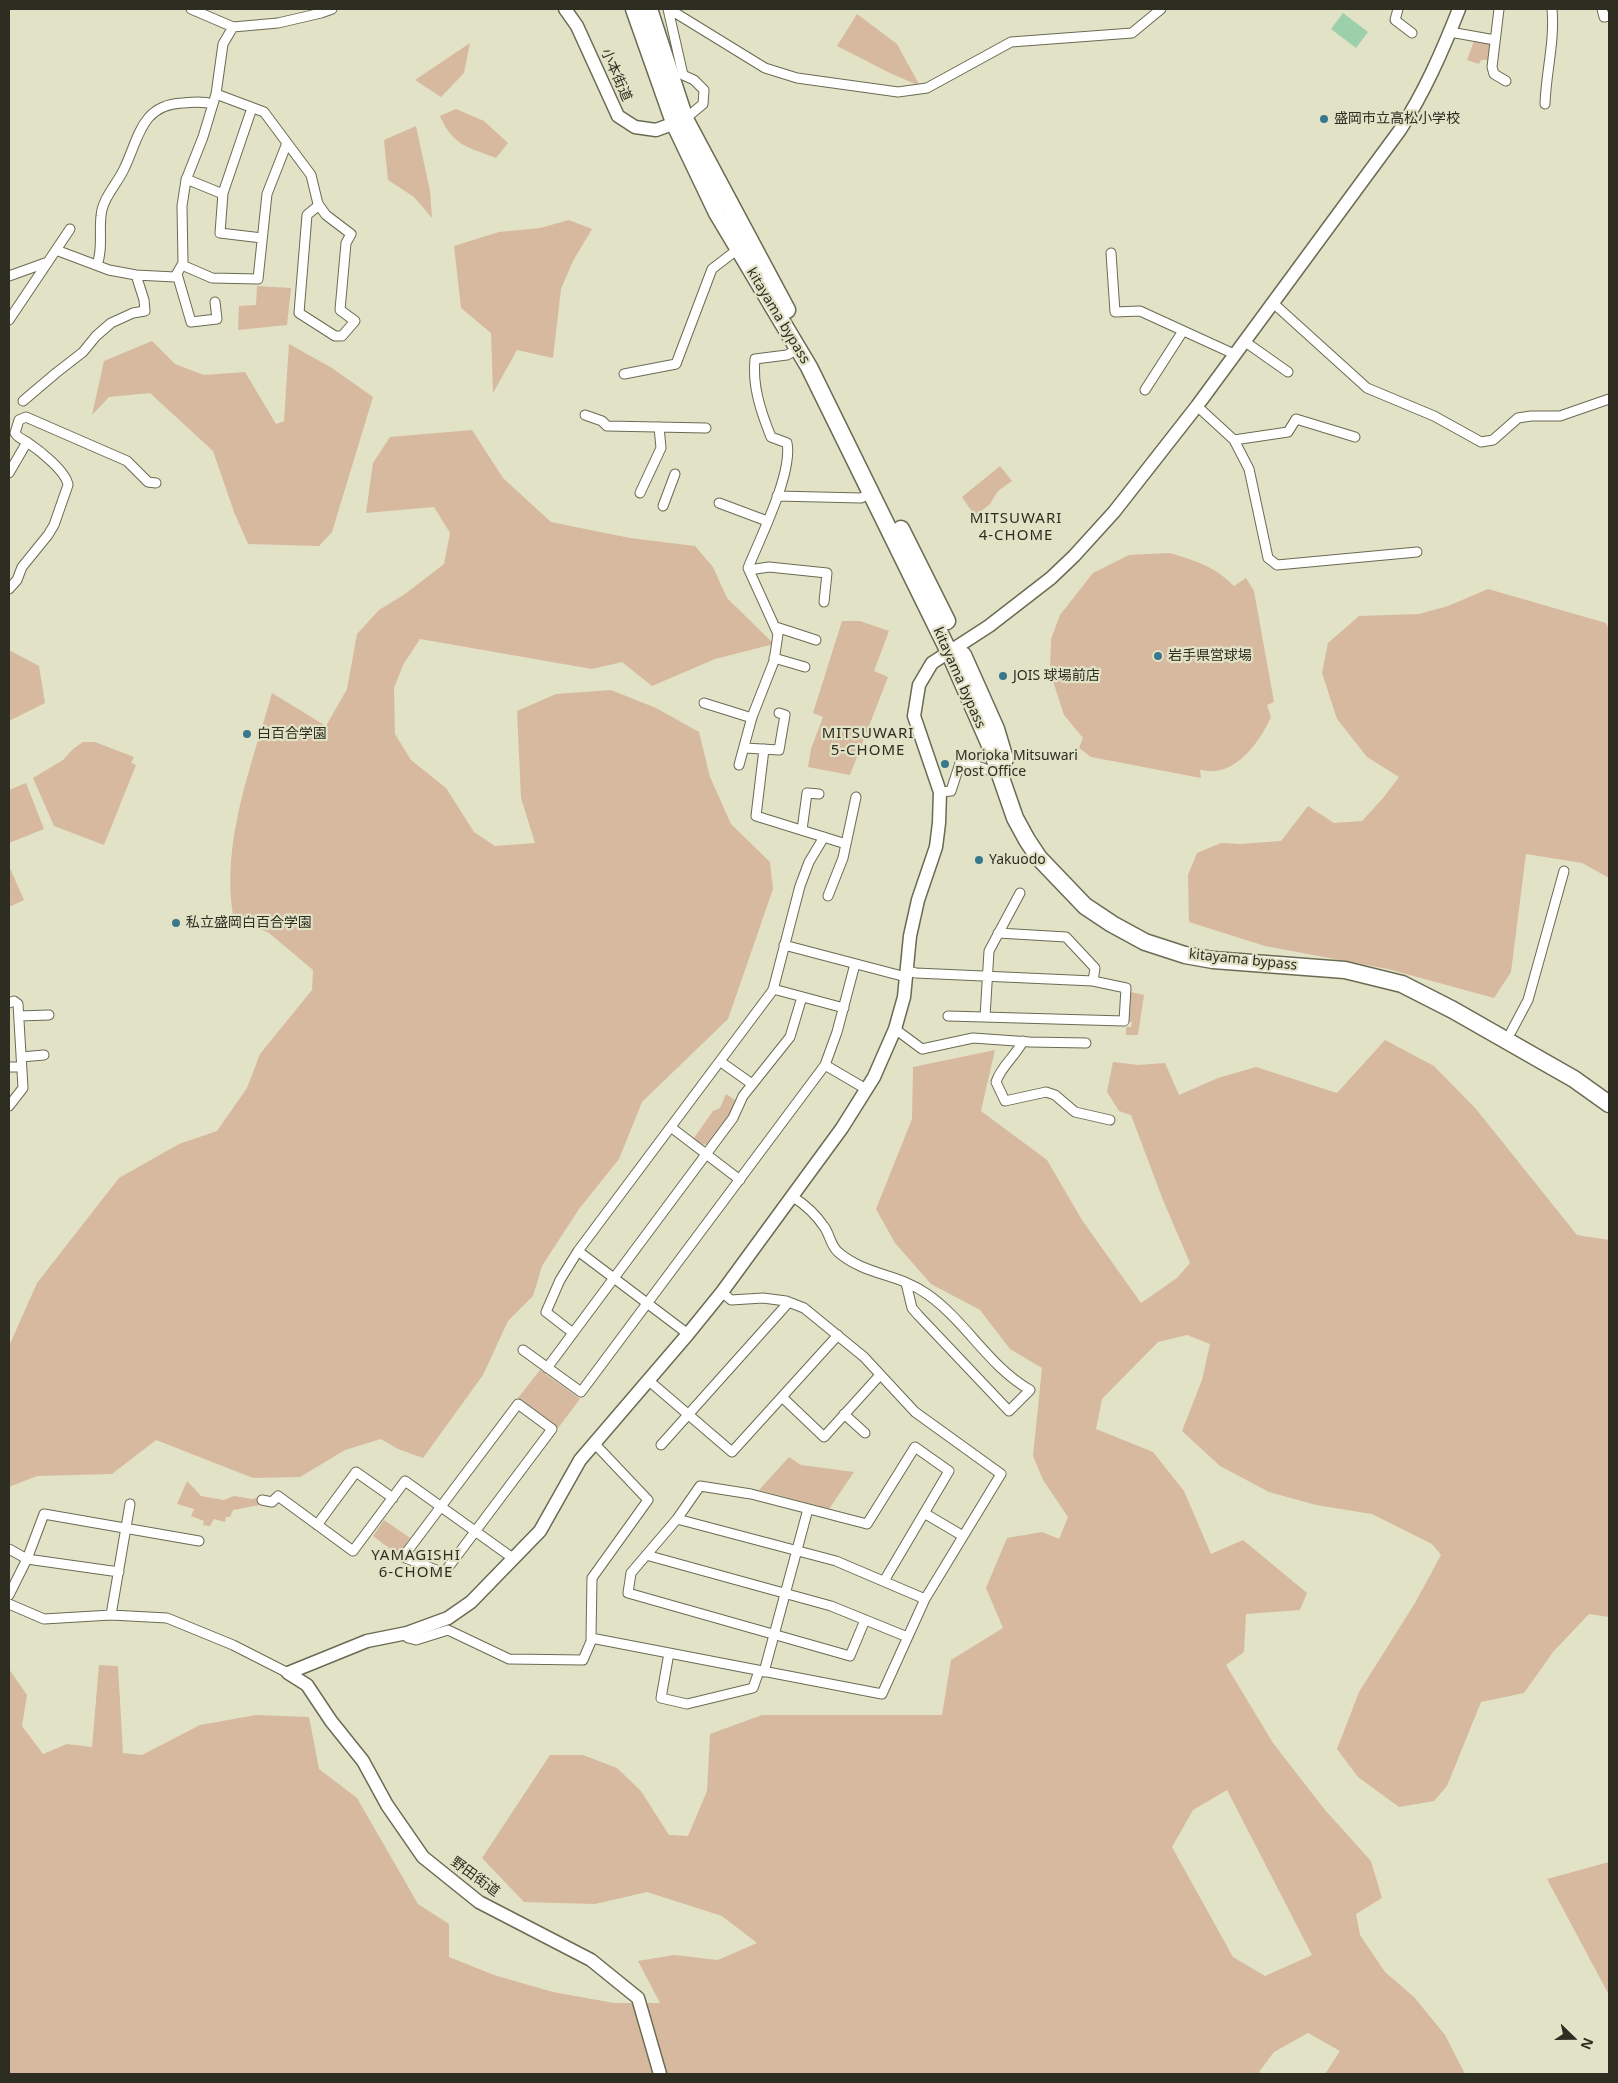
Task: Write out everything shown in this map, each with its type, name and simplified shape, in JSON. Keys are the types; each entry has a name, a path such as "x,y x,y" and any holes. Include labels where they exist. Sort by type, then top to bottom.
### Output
{"highway":[{"name":"kitayama bypass","path":"634,9 717,213 809,367 871,493 996,729 1011,786 1032,831 1047,854 1075,886 1104,909 1136,928 1192,948 1239,955 1308,959 1351,964 1421,983 1576,1069 1609,1092"},
{"name":"kitayama bypass","path":"648,9 680,122 742,227 819,368 954,649 1015,818 1039,858 1085,906 1112,924 1145,942 1185,955 1212,960 1346,970 1402,984 1446,1006 1558,1070 1609,1104"}],"street":[{"path":"191,9 234,27 278,23 332,9"},
{"name":"小本街道","path":"565,9 577,26 618,116 635,127 656,130 680,122"},
{"path":"668,9 683,75 694,80 704,90 703,104 680,122"},
{"path":"668,9 765,68 797,78 898,92 927,88 1012,42 1132,33 1161,9"},
{"path":"1398,9 1396,20 1412,33"},
{"path":"9,1604 44,1619 111,1615 167,1618 233,1645 288,1673 367,1641 407,1633 448,1618 471,1602 540,1531 580,1460 722,1292 842,1128 874,1077 895,1029 904,997 910,936 918,897 936,847 940,823 940,792 914,716 919,685 932,663 990,626 1051,578 1114,512 1197,406 1400,130 1420,99 1440,60 1459,9"},
{"path":"1499,9 1492,67 1494,74 1506,81"},
{"path":"1544,104 1545,82 1551,51 1552,9"},
{"path":"1602,9 1604,17 1609,16"},
{"path":"56,250 97,265 136,276 175,277 182,265 182,206 186,179 203,137 216,94 223,44 234,27"},
{"path":"1450,32 1495,40"},
{"path":"216,94 264,112 311,175 319,205 326,215 351,234 346,243 340,310 355,321 342,336 335,336 299,314 307,215 319,205"},
{"path":"97,265 101,245 101,215 108,197 124,169 144,122 158,109 172,104 205,102 213,104"},
{"path":"252,108 223,194 220,233 262,238"},
{"path":"182,265 212,278 258,279 267,194 287,143"},
{"path":"186,179 223,194"},
{"path":"9,320 70,229"},
{"path":"624,374 676,364 712,269 738,249"},
{"path":"1111,253 1115,312 1140,311 1234,354"},
{"path":"9,276 48,262"},
{"path":"177,274 191,322 217,319 215,302"},
{"path":"24,401 56,372 83,352 96,336 111,323 145,310 144,300 136,276"},
{"path":"1272,302 1366,388 1434,416 1481,442 1493,440 1518,418 1560,416 1609,399"},
{"path":"1145,390 1183,331"},
{"path":"1244,341 1288,372"},
{"path":"739,766 752,718 774,658 778,634 749,570 777,496 789,452 787,443 770,436 756,392 754,363 755,359 787,355 798,349"},
{"path":"1197,406 1234,440 1249,470 1268,558 1277,565 1417,552"},
{"path":"585,415 602,420 607,426 706,428"},
{"path":"9,589 22,567 54,525 68,485 62,473 41,453 27,442 18,438 15,433 18,420 26,417 127,461 148,482 156,483"},
{"path":"1234,440 1288,432 1296,419 1355,437"},
{"path":"640,493 661,448 659,427"},
{"path":"9,473 27,442"},
{"path":"663,506 675,474"},
{"path":"777,496 861,498 871,493"},
{"path":"719,503 767,521"},
{"path":"749,570 769,567 827,573 824,602"},
{"path":"776,627 816,640"},
{"path":"774,658 805,667"},
{"path":"704,702 752,718"},
{"path":"745,748 779,750 785,715 778,713"},
{"path":"764,749 756,816 846,844"},
{"path":"940,792 951,791 961,760 1000,774"},
{"path":"802,830 807,793 819,794"},
{"path":"828,896 843,858 856,797"},
{"path":"573,1332 546,1312 560,1280 578,1251 672,1128 773,989 800,886 809,862 824,837"},
{"path":"1511,1032 1528,1000 1564,871"},
{"path":"985,1017 989,951 1020,893"},
{"path":"998,933 1066,937 1095,968 1093,981"},
{"path":"784,945 856,964 906,974 1093,981 1126,988 1124,1022 948,1016"},
{"path":"524,1350 581,1392 825,1065 856,964"},
{"path":"773,989 844,1008"},
{"path":"547,1368 733,1118 743,1096 790,1037 802,997"},
{"path":"9,1004 14,1002 18,1004 23,1088 9,1106"},
{"path":"19,1016 49,1015"},
{"path":"895,1029 922,1049 973,1038 1023,1042 1086,1043"},
{"path":"1023,1042 1018,1052 1000,1070 996,1082 1005,1101 1046,1092 1055,1095 1075,1112 1110,1120"},
{"path":"21,1056 44,1055"},
{"path":"720,1062 752,1084"},
{"path":"825,1065 866,1089"},
{"path":"9,1067 22,1067"},
{"path":"672,1128 740,1180"},
{"path":"793,1196 810,1210 826,1229 835,1250 852,1264 906,1283 924,1292 941,1304 1010,1376 1030,1390 1009,1411 918,1316 912,1308 906,1283"},
{"path":"578,1251 688,1334"},
{"path":"592,1639 882,1694 925,1599 1001,1474 915,1412 864,1357 804,1308 789,1302 763,1298 731,1300 722,1292"},
{"path":"661,1445 789,1302"},
{"path":"648,1380 732,1452 838,1334"},
{"path":"782,1397 824,1437 880,1375"},
{"path":"518,1404 552,1429 444,1572 403,1557 441,1507 518,1404"},
{"path":"844,1414 865,1433"},
{"path":"407,1633 408,1638 416,1640 448,1630 509,1659 583,1660 592,1639 592,1578 648,1500 594,1443"},
{"path":"865,1620 850,1656 628,1593 631,1573 677,1518 700,1486 751,1494 866,1524 915,1447 950,1471 884,1581"},
{"path":"317,1525 356,1472 392,1498"},
{"path":"262,1500 272,1502 278,1496 353,1551 406,1481 514,1559"},
{"path":"111,1615 130,1504"},
{"path":"669,1653 661,1698 688,1704 753,1688 762,1671 774,1634 808,1509"},
{"path":"924,1513 963,1536"},
{"path":"9,1595 27,1559 44,1514 199,1541"},
{"path":"677,1518 836,1561 925,1599"},
{"path":"9,1549 27,1559 119,1572"},
{"path":"646,1555 786,1592 831,1606 905,1636"},
{"name":"野田街道","path":"288,1673 307,1685 330,1722 363,1761 387,1805 423,1857 479,1902 591,1960 638,1998 660,2074"}],"shaded area":[{"path":"1343,13 1368,32 1356,48 1331,29"},
{"path":"857,14 897,44 920,86 837,46"},
{"path":"1474,41 1491,44 1488,60 1481,60 1479,64 1467,60"},
{"path":"470,43 464,73 441,97 415,80"},
{"path":"456,109 484,121 508,143 496,158 469,148 450,134 440,116"},
{"path":"416,126 430,191 432,218 414,197 388,180 384,140"},
{"path":"569,220 592,229 573,261 561,289 553,358 517,350 493,393 491,333 461,308 454,246 499,232 540,228"},
{"path":"257,286 291,288 287,325 238,330 239,306 256,305"},
{"path":"152,341 175,364 204,375 245,372 276,424 284,421 289,344 332,368 373,397 332,532 319,546 248,544 234,512 213,451 150,393 109,397 92,415 104,361"},
{"path":"472,430 503,478 551,522 630,538 695,546 713,567 727,598 774,644 715,659 652,686 622,662 592,669 420,639 403,665 394,688 395,734 411,760 446,788 474,832 495,846 535,843 521,798 517,711 556,694 611,690 656,708 699,732 710,777 731,824 770,862 773,889 728,1019 642,1102 619,1159 579,1209 542,1266 533,1296 508,1321 483,1375 423,1458 398,1449 381,1439 345,1450 300,1477 253,1478 156,1440 112,1474 37,1476 9,1487 9,1346 37,1283 119,1178 179,1144 217,1131 247,1088 260,1054 312,990 313,970 269,933 233,915 230,887 231,860 240,803 248,775 272,693 326,726 347,689 357,634 379,610 405,594 444,564 450,533 434,507 366,513 373,463 390,437"},
{"path":"1000,466 1012,481 998,491 990,504 975,516 962,497"},
{"name":"岩手県営球場","path":"1170,553 1212,569 1234,586 1246,578 1254,591 1274,702 1267,705 1271,717 1250,751 1234,764 1225,768 1214,771 1200,770 1201,778 1091,757 1079,748 1083,738 1064,715 1050,672 1051,639 1060,615 1093,573 1129,555"},
{"path":"1488,589 1606,623 1609,629 1609,878 1582,863 1526,854 1511,972 1494,998 1388,969 1265,946 1189,922 1188,875 1197,853 1221,843 1240,844 1281,841 1308,806 1334,823 1362,821 1399,777 1367,757 1337,719 1322,673 1328,643 1359,616 1419,614 1448,606"},
{"path":"842,621 860,621 889,631 874,671 888,677 850,775 808,767 811,749 823,717 813,713"},
{"path":"9,650 39,666 45,703 9,721"},
{"path":"83,742 95,742 134,757 131,763 136,765 104,845 54,826 33,778 63,760"},
{"path":"26,783 44,829 9,843 9,790"},
{"path":"9,866 24,900 9,907"},
{"path":"1131,992 1144,995 1138,1035 1126,1035 1126,1027 1131,1027 1132,1023 1129,1021"},
{"path":"1385,1040 1434,1066 1476,1109 1577,1235 1609,1240 1609,1617 1589,1614 1553,1652 1524,1693 1481,1702 1447,1786 1434,1801 1399,1807 1358,1777 1337,1749 1359,1692 1415,1603 1441,1555 1432,1544 1372,1514 1316,1505 1269,1492 1220,1466 1182,1431 1202,1380 1210,1344 1187,1335 1158,1342 1102,1399 1096,1429 1153,1452 1184,1491 1211,1554 1243,1540 1307,1593 1300,1610 1246,1614 1244,1652 1226,1665 1273,1743 1325,1810 1371,1861 1382,1898 1356,1914 1360,1935 1385,1972 1414,1997 1445,2035 1465,2074 1325,2074 1340,2051 1308,2033 1274,2052 1259,2072 1262,2074 9,2074 9,1669 27,1695 22,1726 43,1754 67,1744 92,1747 99,1665 118,1666 123,1753 142,1755 200,1725 256,1715 309,1717 319,1769 357,1798 418,1904 449,1924 449,1957 494,1975 553,1992 614,2003 660,2003 638,1961 674,1955 718,1960 757,1943 722,1916 647,1892 595,1904 524,1902 482,1858 550,1755 583,1755 617,1768 641,1791 669,1835 688,1836 707,1791 710,1734 762,1715 942,1715 951,1660 1003,1628 986,1588 1007,1538 1042,1532 1059,1539 1068,1517 1043,1480 1033,1456 1042,1368 1010,1349 980,1310 931,1284 895,1243 876,1209 912,1119 913,1067 995,1050 981,1111 1047,1160 1082,1220 1141,1303 1177,1278 1190,1263 1163,1200 1131,1115 1119,1111 1107,1092 1113,1062 1138,1065 1165,1063 1179,1095 1218,1078 1256,1067 1337,1093","holes":["1227,1790 1312,1955 1265,1976 1233,1957 1172,1847 1193,1810"]},
{"path":"726,1094 735,1100 731,1113 707,1144 702,1145 694,1138 713,1111 720,1108"},
{"path":"540,1370 580,1399 558,1428 518,1398"},
{"path":"789,1457 801,1465 854,1472 829,1509 759,1490"},
{"path":"187,1481 201,1496 224,1500 234,1496 252,1499 259,1497 260,1505 233,1510 230,1517 226,1517 225,1522 214,1519 210,1526 203,1525 204,1521 191,1516 194,1509 177,1504"},
{"path":"384,1520 410,1538 398,1555 373,1536"},
{"path":"1609,1862 1609,1995 1547,1879"}],"place":[{"name":"盛岡市立高松小学校","path":"1324,119"},
{"name":"岩手県営球場","path":"1158,656"},
{"name":"JOIS 球場前店","path":"1003,676"},
{"name":"白百合学園","path":"247,734"},
{"name":"Morioka Mitsuwari Post Office","path":"945,764"},
{"name":"Yakuodo","path":"979,860"},
{"name":"私立盛岡白百合学園","path":"176,923"}],"district":[{"name":"MITSUWARI 4-CHOME","path":"1016,528"},
{"name":"MITSUWARI 5-CHOME","path":"868,742"},
{"name":"YAMAGISHI 6-CHOME","path":"416,1564"}]}
